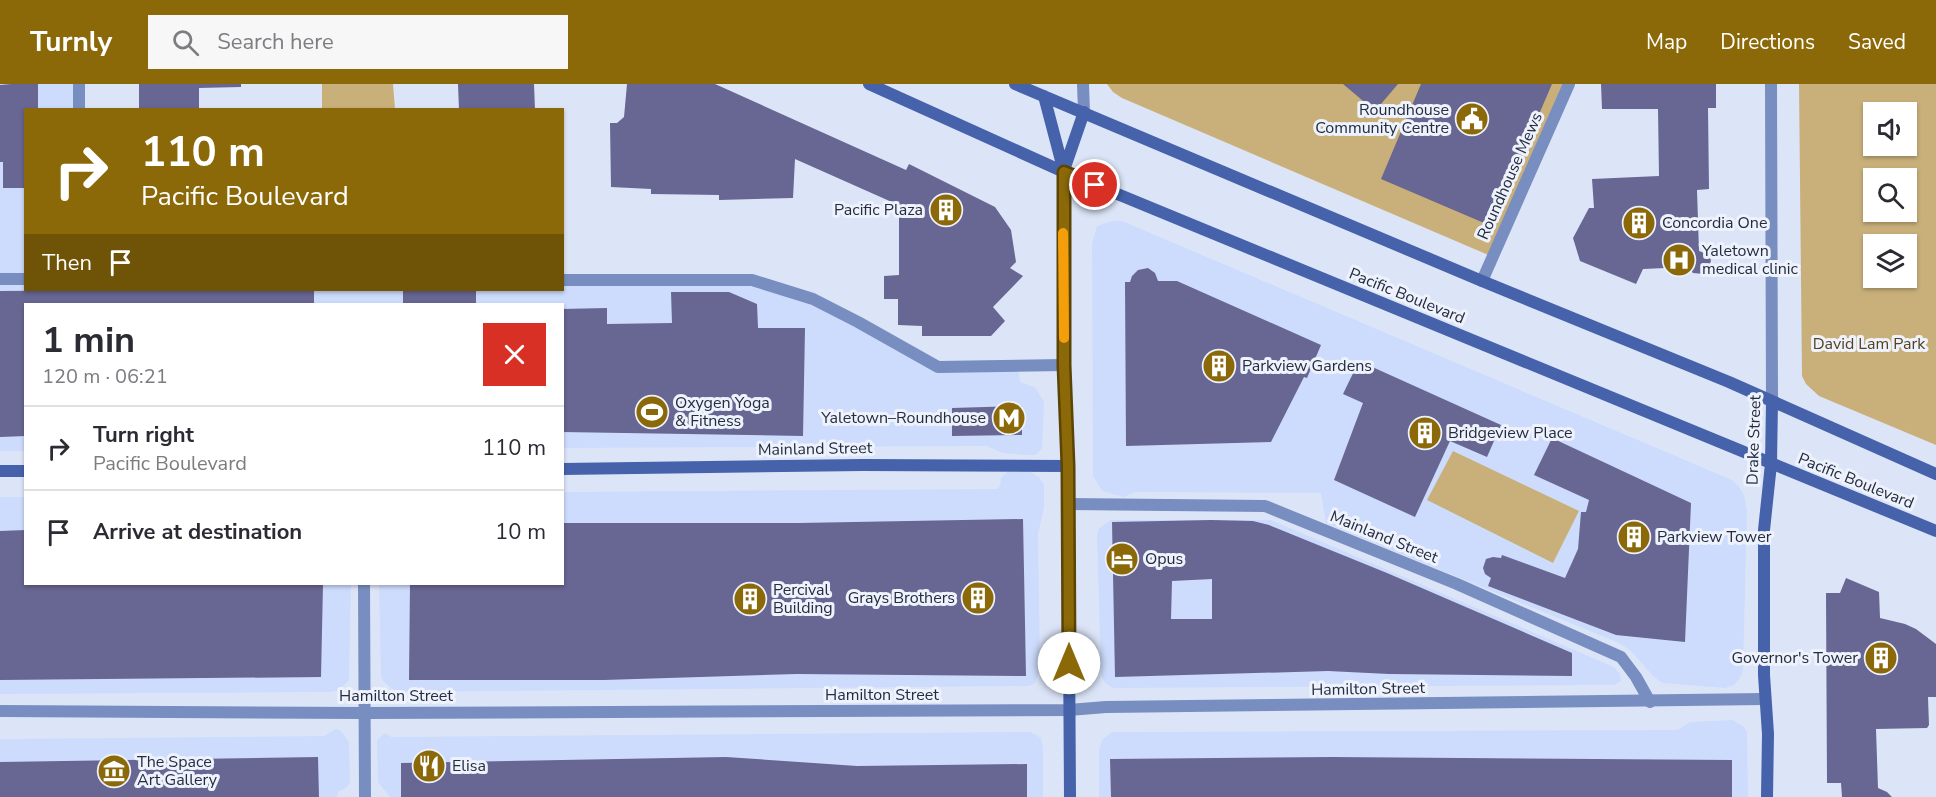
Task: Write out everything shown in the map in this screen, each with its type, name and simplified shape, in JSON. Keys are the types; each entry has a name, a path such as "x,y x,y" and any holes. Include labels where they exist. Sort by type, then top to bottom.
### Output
{"main road":[{"name":"Pacific Boulevard","path":"869,84 1064,172 1936,531"},
{"path":"1015,84 1044,90 1084,112 1772,401 1936,474"},
{"path":"1044,90 1064,172 1064,365 1068,466 1070,797"},
{"path":"1064,172 1084,112"},
{"name":"Drake Street","path":"1767,797 1768,734 1764,699 1764,530 1771,465 1772,401"},
{"name":"Mainland Street","path":"564,469 863,465 1068,466"},
{"path":"0,471 24,471"}],"street":[{"path":"79,84 79,108"},
{"path":"1083,84 1084,112"},
{"name":"Roundhouse Mews","path":"1482,281 1569,84"},
{"name":"Drake Street","path":"1771,84 1772,401"},
{"path":"0,279 24,279"},
{"path":"564,280 752,280 813,299 938,367 1064,365"},
{"name":"Mainland Street","path":"1068,504 1265,506 1458,584 1621,657 1650,702"},
{"path":"364,585 365,797"},
{"name":"Hamilton Street","path":"0,711 364,713 1069,710 1764,699"}],"shaded area":[{"path":"0,84 79,84 79,108 24,108 24,291 564,291 564,280 752,280 813,299 938,367 1018,365 1020,382 1035,387 1044,402 1042,449 1035,455 1002,453 987,446 564,448 564,303 24,303 24,451 0,451"},
{"path":"1112,221 1122,221 1732,480 1744,495 1747,511 1743,670 1740,678 1734,685 1725,688 1663,683 1654,677 1631,651 1619,643 1326,523 1321,493 1134,492 1124,497 1102,491 1093,476 1092,243 1097,226"},
{"path":"1007,472 1030,472 1039,477 1044,485 1044,507 1038,534 1040,669 1035,683 1029,686 406,692 392,689 381,676 379,585 564,585 564,492 997,489 1001,478"},
{"path":"0,497 24,497 24,585 351,585 349,680 339,690 330,692 0,694"},
{"path":"1111,520 1271,520 1614,667 1620,674 1621,681 1614,685 1114,688 1106,684 1101,676 1097,535 1099,528"},
{"path":"1732,720 1743,726 1747,732 1748,797 1099,797 1099,750 1102,740 1112,732 1678,730 1690,722"},
{"path":"336,729 341,731 349,742 350,782 347,787 338,792 337,797 0,797 0,739 324,736"},
{"path":"1031,732 1041,738 1043,748 1043,797 390,797 378,782 377,740 385,733 391,737"}],"green space":[{"path":"322,84 393,84 395,108 322,108"},
{"path":"1107,84 1569,84 1493,257 1122,98"},
{"name":"David Lam Park","path":"1799,84 1936,84 1936,445 1819,396 1806,384 1802,376"},
{"path":"1453,451 1579,511 1553,563 1427,500"}],"building":[{"path":"38,84 38,108 24,108 24,188 3,188 3,162 0,162 0,85"},
{"path":"139,84 241,84 241,87 199,88 199,108 139,108"},
{"path":"458,84 534,84 535,108 459,108"},
{"name":"Pacific Plaza","path":"627,84 715,84 906,170 909,164 995,207 1011,230 1016,262 1010,268 1023,276 993,307 1005,321 991,336 922,336 922,326 898,325 898,299 884,299 884,276 899,275 899,212 892,209 894,203 795,159 793,198 719,200 719,195 651,194 651,189 611,187 610,123 617,123 624,117"},
{"name":"Roundhouse Community Centre","path":"1343,84 1398,84 1375,111"},
{"name":"Roundhouse Community Centre","path":"1421,84 1552,84 1491,226 1381,179"},
{"name":"Concordia One","path":"1601,84 1716,84 1716,108 1708,108 1709,189 1697,190 1699,251 1707,254 1711,260 1704,274 1693,273 1688,267 1643,269 1636,284 1580,261 1573,238 1589,208 1594,208 1592,179 1659,176 1658,109 1602,109"},
{"name":"Parkview Gardens","path":"1148,268 1155,273 1158,281 1177,281 1321,345 1307,378 1304,377 1271,442 1126,446 1125,282 1130,282 1138,270"},
{"path":"0,291 314,291 314,303 24,303 24,436 0,437"},
{"path":"403,291 476,291 476,303 403,303"},
{"path":"671,292 729,292 757,304 758,328 805,328 803,436 564,432 564,309 607,308 607,324 672,323"},
{"name":"Bridgeview Place","path":"1359,361 1501,425 1487,457 1450,441 1415,517 1334,480 1363,403 1343,394"},
{"path":"1022,406 1022,435 952,436 952,408"},
{"name":"Parkview Tower","path":"1552,438 1691,503 1685,642 1616,635 1488,586 1491,578 1485,574 1483,568 1486,559 1501,558 1502,555 1565,578 1578,549 1581,512 1586,512 1589,500 1534,475"},
{"path":"1023,519 1026,676 797,674 604,680 409,680 410,585 564,585 564,523 799,523"},
{"path":"1211,520 1253,521 1269,525 1572,653 1572,676 1328,671 1115,677 1112,522","holes":["1212,579 1212,619 1171,619 1172,581"]},
{"path":"24,530 24,585 323,585 321,677 0,680 0,531"},
{"name":"Governor's Tower","path":"1846,578 1879,592 1880,618 1916,629 1936,644 1936,697 1928,697 1929,725 1927,728 1876,729 1878,788 1892,797 1842,797 1841,783 1827,783 1826,593 1840,593"},
{"path":"318,757 319,797 0,797 0,762"},
{"path":"726,757 857,766 1027,764 1027,797 401,797 401,763"},
{"path":"1332,757 1732,760 1732,797 1111,797 1110,759"}],"slow traffic":[{"path":"1063,233 1064,338"}],"place":[{"name":"Roundhouse Community Centre","path":"1472,119"},
{"name":"Pacific Plaza","path":"946,210"},
{"name":"Concordia One","path":"1639,223"},
{"name":"Yaletown medical clinic","path":"1679,260"},
{"name":"Parkview Gardens","path":"1219,366"},
{"name":"Oxygen Yoga & Fitness","path":"652,412"},
{"name":"Yaletown–Roundhouse","path":"1009,418"},
{"name":"Bridgeview Place","path":"1425,433"},
{"name":"Parkview Tower","path":"1634,537"},
{"name":"Opus","path":"1122,559"},
{"name":"Grays Brothers","path":"978,598"},
{"name":"Percival Building","path":"750,599"},
{"name":"Governor's Tower","path":"1881,658"},
{"name":"Elisa","path":"429,766"},
{"name":"The Space Art Gallery","path":"114,771"}],"route":[{"path":"1069,663 1068,466 1064,365 1064,172 1095,185"}]}
